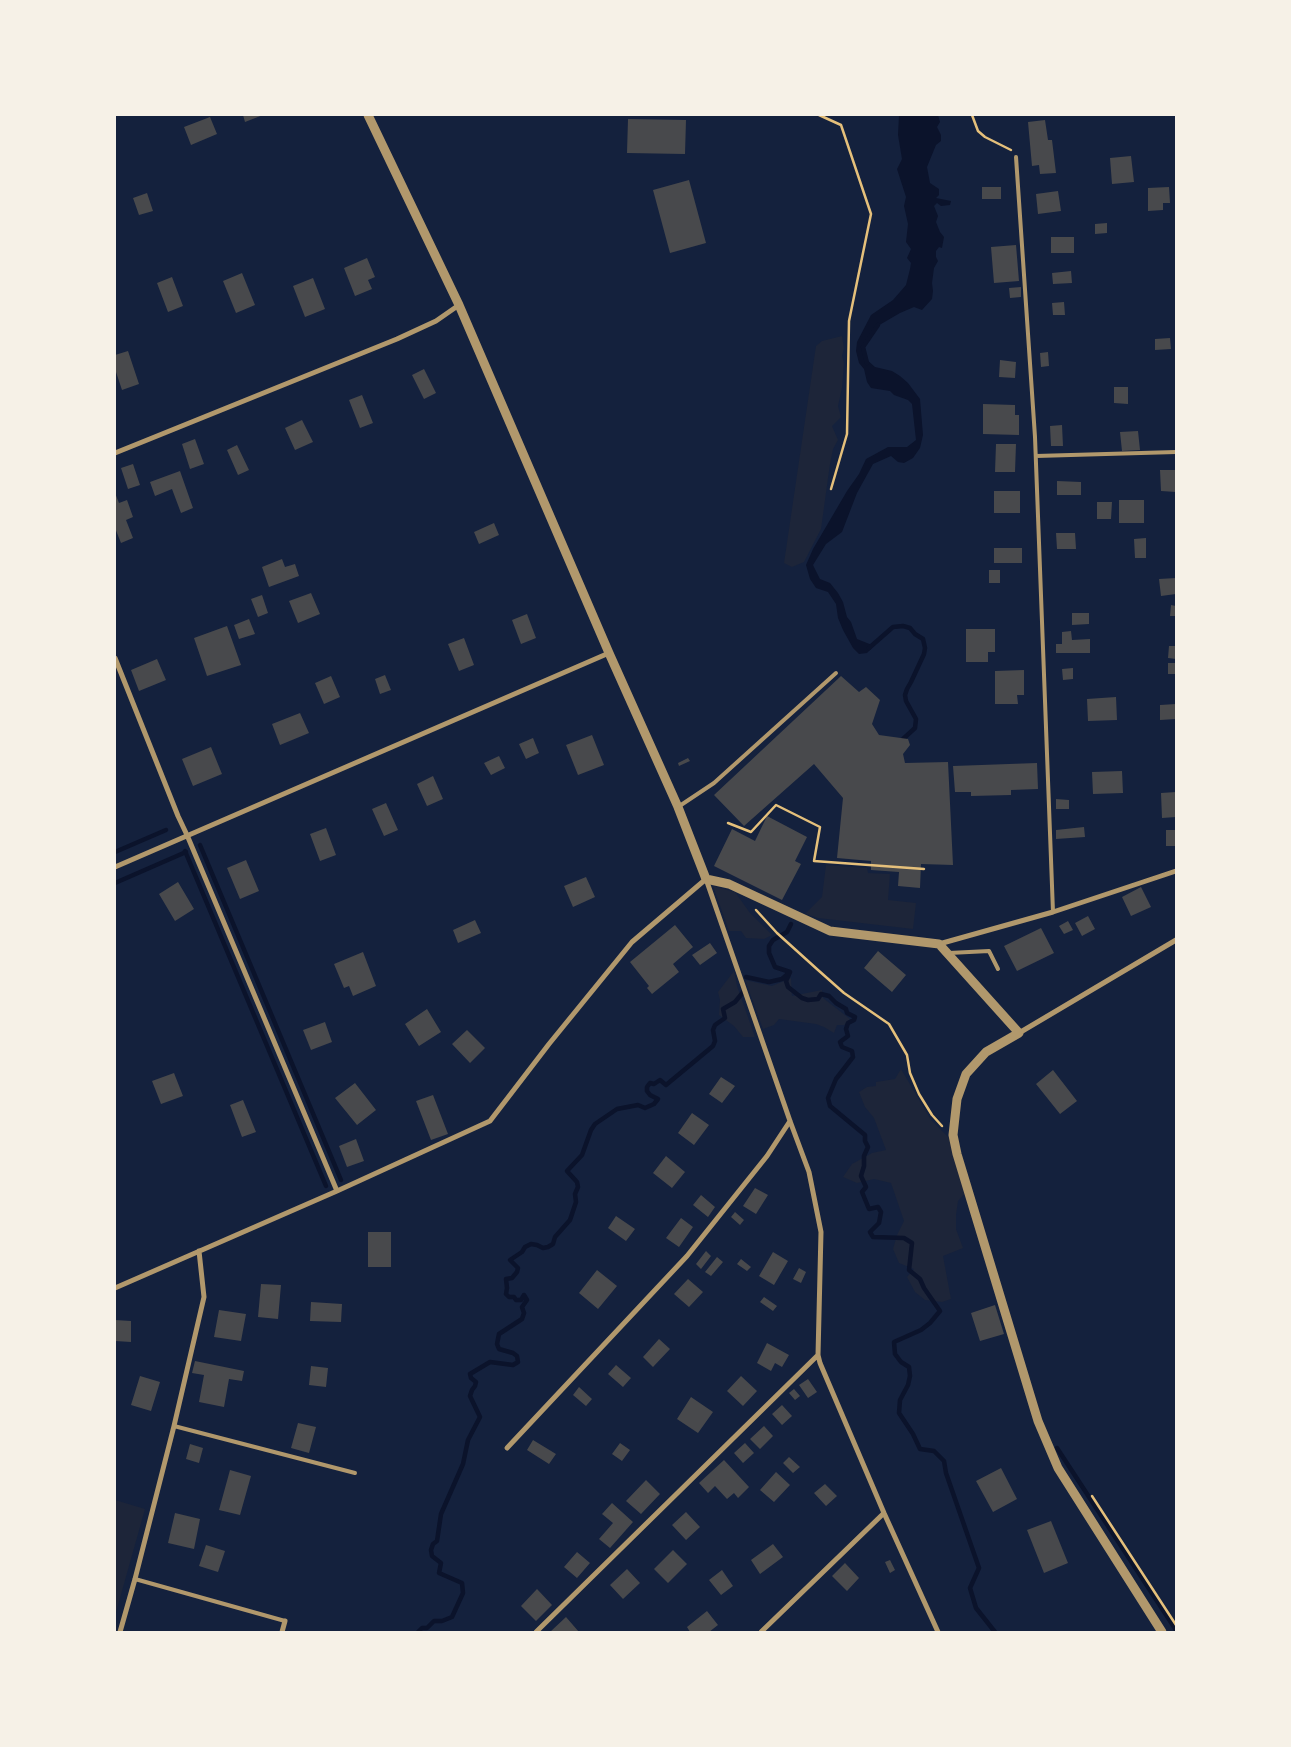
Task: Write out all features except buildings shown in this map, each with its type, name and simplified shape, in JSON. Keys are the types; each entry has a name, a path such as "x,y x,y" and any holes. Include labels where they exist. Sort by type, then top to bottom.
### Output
{"street":[{"path":"368,115 459,305 609,653 678,807 706,879 809,1172 821,1232 818,1354 820,1363 884,1513 938,1632"},
{"path":"115,453 397,339 436,321 459,305"},
{"path":"115,867 609,653"},
{"path":"115,658 178,816 337,1191"},
{"path":"706,879 729,884 830,931 939,944 1053,912 1176,870"},
{"path":"115,1288 337,1191 490,1121 549,1044 632,942 706,879"},
{"path":"1162,1632 1058,1468 1038,1421 957,1154 953,1135 957,1099 966,1074 986,1052 1176,940"},
{"path":"939,944 1019,1033"},
{"path":"507,1448 687,1256 767,1156 790,1121"},
{"path":"120,1632 174,1426 204,1297 199,1251"},
{"path":"536,1632 818,1354"},
{"path":"761,1632 884,1513"},
{"path":"282,1632 285,1621"}],"lane":[{"path":"1016,157 1036,456 1053,912"},
{"path":"1036,456 1176,452"},
{"path":"678,807 714,783 836,673"},
{"path":"947,953 989,952 998,969"},
{"path":"174,1426 354,1473"},
{"path":"135,1578 285,1621"}],"path":[{"path":"819,115 841,125 871,214 849,321 847,434 831,489"},
{"path":"972,115 978,131 1014,151 1016,157"},
{"path":"728,823 751,832 776,805 820,827 814,860 924,869"},
{"path":"777,933 844,993 889,1024 907,1055 910,1073 919,1094 932,1115 949,1134 953,1135"},
{"path":"1089,1491 1176,1625"}],"shaded area":[{"path":"899,115 938,115 940,122 937,127 941,135 941,141 936,145 927,167 930,183 939,189 939,195 936,198 951,201 950,205 941,206 937,203 934,206 938,216 936,222 944,237 942,248 939,247 936,251 938,261 934,268 932,299 922,310 914,307 876,327 863,347 866,359 875,367 892,371 900,376 920,399 923,435 920,448 913,458 904,463 898,462 891,456 873,464 857,493 842,532 826,544 813,565 820,579 830,583 838,593 857,639 872,645 867,653 859,654 853,648 843,630 838,618 836,604 828,592 816,588 810,579 806,565 813,549 859,474 866,459 888,447 907,447 916,440 912,404 890,391 871,388 867,382 864,369 859,363 856,351 857,342 871,315 893,300 906,285 910,269 911,263 907,258 911,249 906,242 908,224 904,206 906,197 897,169 902,159 898,135"},
{"path":"842,336 844,363 838,406 841,417 832,426 838,440 833,449 830,464 821,529 804,562 792,567 784,563 816,346 822,341"},
{"path":"826,865 867,868 868,873 890,874 888,900 916,903 913,929 818,918 805,914 822,897"},
{"path":"713,886 735,892 750,913 772,935 764,939 746,938 741,931 729,931"},
{"path":"734,971 737,986 755,1037 743,1037 734,1026 719,1015 720,1000 718,992"},
{"path":"791,978 792,996 822,990 823,998 850,1019 844,1025 837,1025 834,1033 816,1024 779,1019 774,1025 763,1029 745,980 772,986"},
{"path":"901,1069 931,1120 959,1148 969,1189 958,1201 956,1215 956,1229 963,1248 943,1256 951,1299 942,1302 925,1300 915,1292 907,1277 914,1269 899,1263 893,1249 904,1221 891,1183 874,1179 857,1183 843,1177 852,1164 872,1153 886,1150 874,1118 865,1107 859,1092 867,1087 876,1086 876,1082 895,1079"},
{"path":"115,1500 145,1509 115,1616"}],"waterway":[{"path":"867,363 863,347 878,325"},
{"path":"869,648 893,627 903,626 910,628 923,639 924,654 905,695 906,701 916,719 915,728 903,739"},
{"path":"115,852 166,830"},
{"path":"200,845 341,1180"},
{"path":"185,851 326,1186"},
{"path":"115,883 186,852"},
{"path":"746,977 769,982 782,979 790,972 775,967 769,953 769,946 773,940 787,932 791,924"},
{"path":"790,972 786,981 788,987 802,998 808,1000 818,999 821,994 829,996 846,1009 847,1013 855,1017 854,1020 848,1023 846,1029 848,1036 840,1042 842,1047 852,1051 853,1057 836,1079 828,1098 830,1106 865,1135 868,1147 864,1156 861,1176 866,1187 862,1192 869,1209 878,1207 881,1212 879,1223 870,1232 873,1237 904,1238 912,1243 909,1270 920,1279 940,1311 921,1330 894,1342 895,1354 901,1362 909,1367 910,1376 908,1385 900,1400 899,1413 913,1434 920,1449 934,1451 944,1461 946,1473 979,1568 970,1588 976,1608 995,1632"},
{"path":"418,1632 422,1628 427,1628 434,1621 442,1621 452,1617 463,1593 462,1583 439,1573 441,1563 432,1556 431,1550 433,1544 437,1541 441,1514 463,1464 468,1440 480,1417 470,1396 476,1382 471,1378 470,1374 490,1362 513,1365 518,1362 517,1356 499,1349 497,1344 499,1334 522,1319 524,1313 522,1307 527,1300 524,1295 521,1300 516,1300 514,1297 509,1297 506,1294 506,1279 512,1278 518,1268 510,1260 531,1244 543,1248 553,1244 555,1237 570,1220 576,1202 575,1194 578,1187 577,1182 567,1171 582,1155 595,1124 617,1109 638,1105 645,1108 654,1104 658,1099 647,1091 650,1083 654,1084 660,1080 666,1085 713,1046 715,1041 713,1030 715,1025 725,1018 723,1009 735,1002 744,991"},
{"path":"1057,1448 1176,1630"}]}
